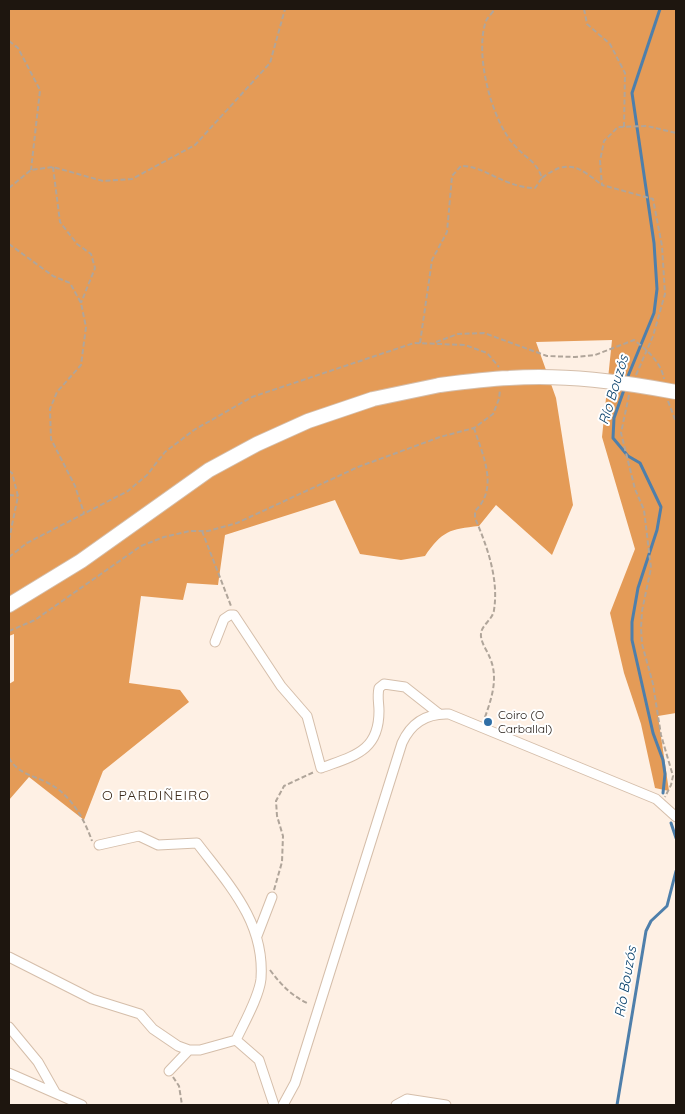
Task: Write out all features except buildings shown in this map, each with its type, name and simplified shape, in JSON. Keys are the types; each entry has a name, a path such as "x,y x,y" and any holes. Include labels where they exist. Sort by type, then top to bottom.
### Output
{"highway":[{"path":"9,605 81,561 141,516 209,470 257,444 308,421 373,399 440,385 510,378 555,377 628,383 676,392"}],"street":[{"path":"215,642 224,620 230,615 234,615 281,686 307,716 321,768 355,755 370,745 378,723 378,688 384,684 406,687 438,713"},
{"path":"284,1105 295,1083 402,743 412,726 420,720 438,713 449,714 661,803 676,817"},
{"path":"9,956 92,999 140,1014 153,1029 178,1046 189,1050 215,1047 236,1040 249,1014 261,980 257,936 243,903 197,843 158,845 139,836 98,844"},
{"path":"257,936 272,897"},
{"path":"9,1027 38,1062 55,1092"},
{"path":"236,1040 259,1060 274,1105"},
{"path":"169,1071 189,1050"},
{"path":"9,1073 82,1105"},
{"path":"396,1105 407,1099 446,1105"}],"path":[{"path":"9,188 31,170 53,168 103,181 132,179 195,146 270,63 285,9"},
{"path":"495,9 486,21 482,51 498,122 516,147 538,166 542,178"},
{"path":"584,9 587,24 610,44 624,73 624,127"},
{"path":"9,42 18,48 40,90 31,170"},
{"path":"602,184 600,161 604,141 618,127 647,126 676,133"},
{"path":"420,343 432,260 447,232 452,176 461,166 472,166 505,183 522,188 535,188 542,178 556,168 572,166 585,172 602,184 653,199 662,246 665,294 661,313 636,377"},
{"path":"53,168 60,222 77,244 91,254 95,268 82,303"},
{"path":"9,244 52,276 70,283 82,303 86,327 80,365 57,392 50,409 51,439 75,486 84,513"},
{"path":"434,342 458,334 484,333 547,356 595,355 634,340 647,350"},
{"path":"9,558 27,543 128,491 147,475 165,452 194,430 252,397 386,351 420,343 434,342 465,345 487,353 498,366 500,375"},
{"path":"9,631 35,620 142,546 164,537 237,523 358,467 474,428 493,414 499,399 501,383"},
{"path":"630,393 621,433 635,489 644,510 651,568 642,612 642,644 653,684 661,735 673,776 671,785 661,803"},
{"path":"474,428 488,472 488,487 483,503 475,511 475,518 492,566 495,597 494,613 481,630 481,638 491,659 495,678 492,697 481,727"},
{"path":"9,471 12,473 18,496 9,540"},
{"path":"9,494 18,496"},
{"path":"202,531 234,615"},
{"path":"9,758 18,771 48,783 67,795 92,844 98,844"},
{"path":"272,897 282,862 283,836 277,816 276,801 284,786 321,768"},
{"path":"259,954 284,988 297,999 308,1004"},
{"path":"169,1071 179,1086 182,1105"}],"shaded area":[{"path":"9,9 676,9 676,713 658,716 669,791 655,788 641,724 624,673 610,613 635,549 602,437 612,340 536,342 556,398 573,505 552,555 496,505 479,526 454,530 442,536 425,556 401,560 360,554 335,500 225,535 218,585 187,583 183,600 141,596 129,683 180,690 189,702 103,771 84,820 29,777 9,800 9,684 14,681 14,634 9,636"}],"waterway":[{"name":"Río Bouzós","path":"626,381 654,313 657,289 654,243 632,93 660,9"},
{"name":"Río Bouzós","path":"625,387 614,418 613,438 628,456 640,463 661,507 657,530 638,588 632,622 632,640 653,733 663,760 665,774 663,793"},
{"name":"Río Bouzós","path":"671,823 676,838"},
{"name":"Río Bouzós","path":"617,1105 646,931 651,921 667,906 676,871"}],"place":[{"name":"Coiro (O Carballal)","path":"488,722"}],"district":[{"name":"O PARDIÑEIRO","path":"156,796"}]}
